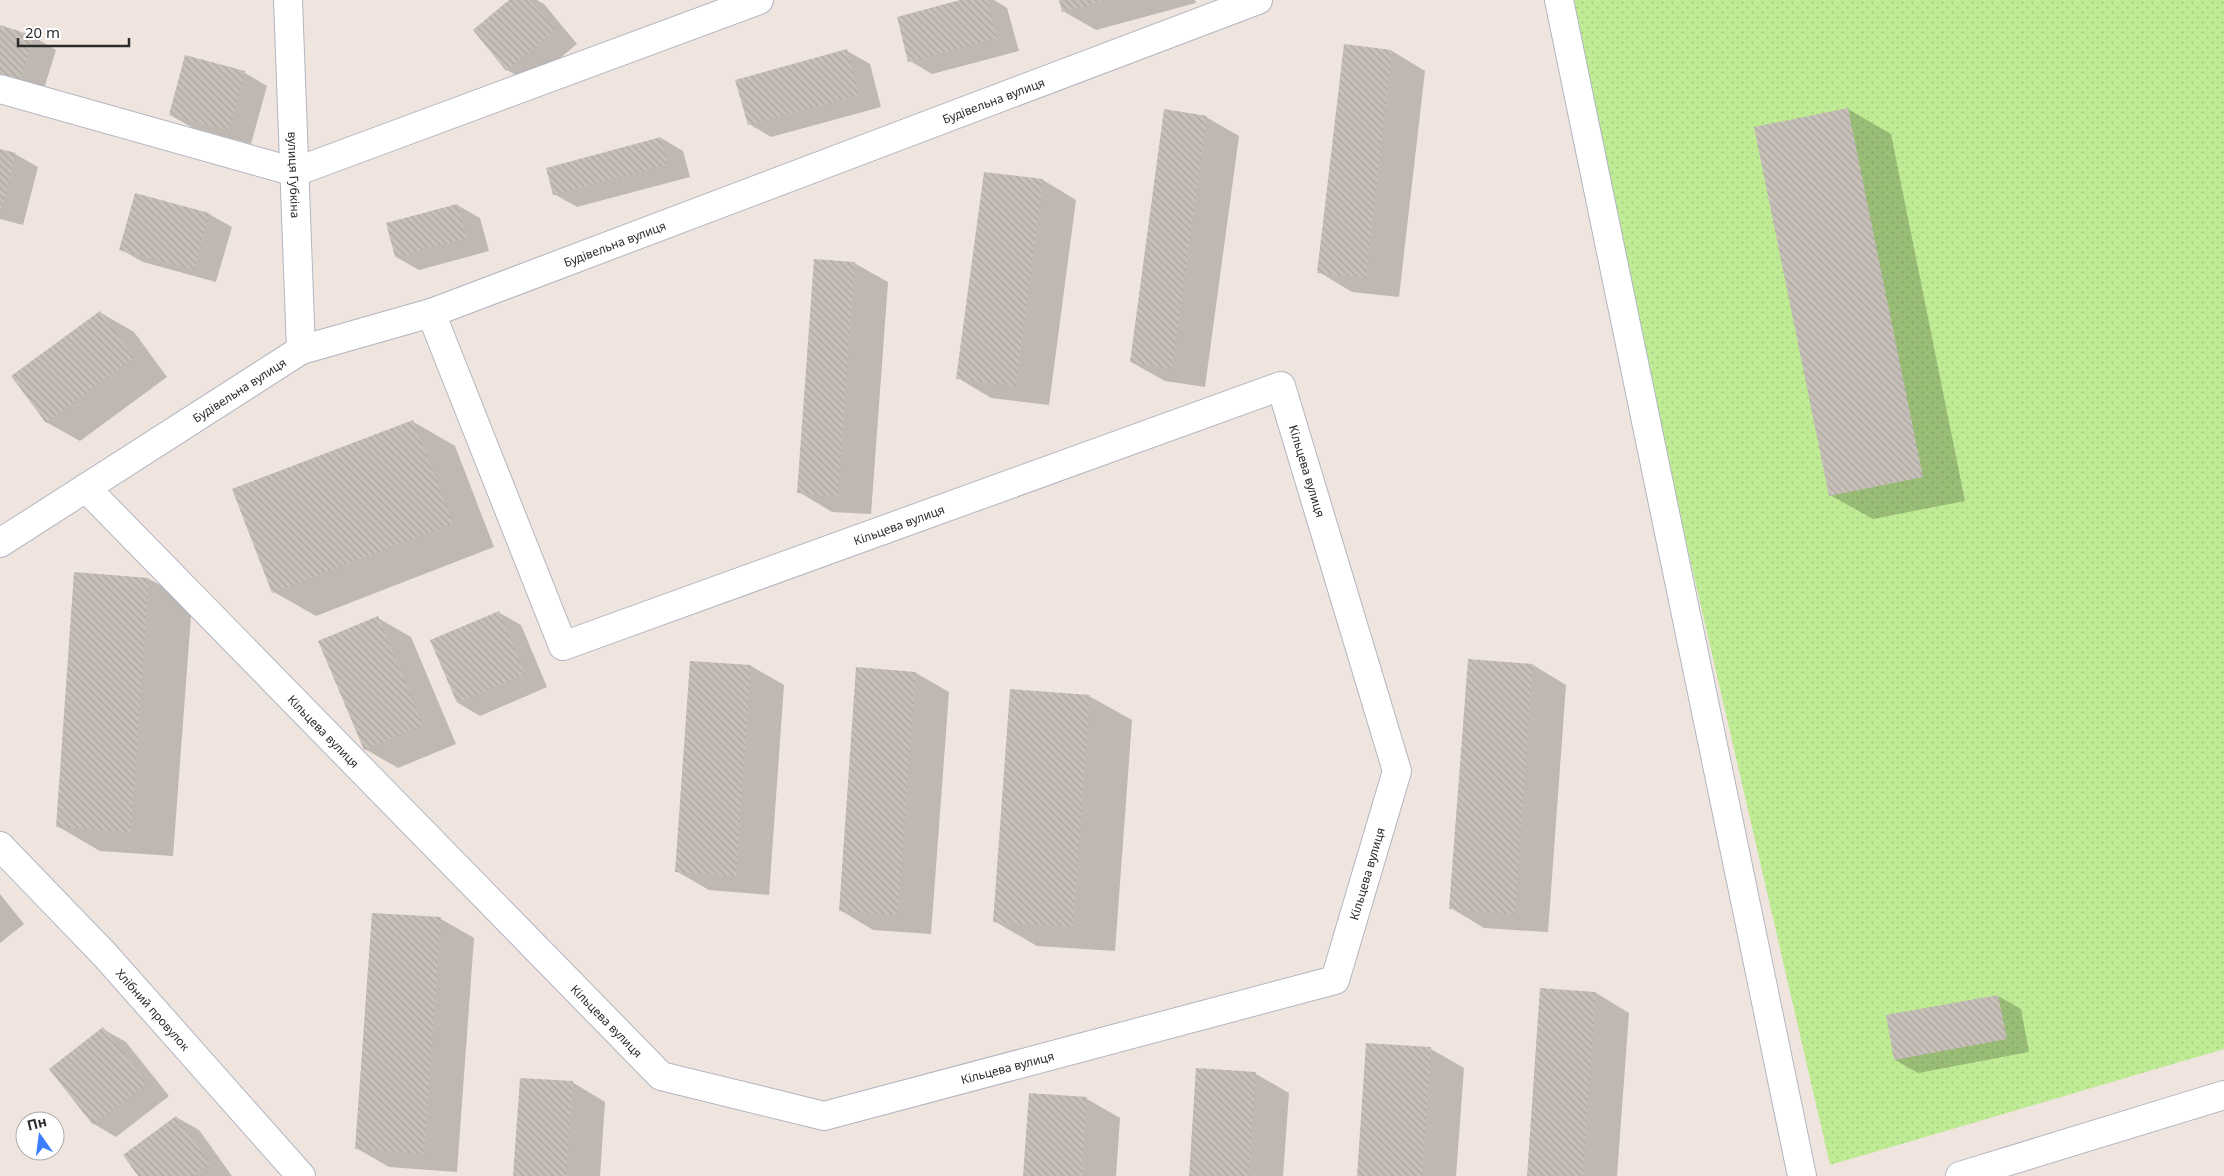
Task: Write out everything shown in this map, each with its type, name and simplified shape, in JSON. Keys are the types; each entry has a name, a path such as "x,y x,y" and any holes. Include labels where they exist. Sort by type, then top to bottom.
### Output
{"street":[{"name":"вулиця Губкіна","path":"288,0 301,350"},
{"path":"0,89 295,172 759,0"},
{"name":"Будівельна вулиця","path":"0,542 301,350 431,313 1258,0"},
{"path":"1559,0 1802,1176"},
{"name":"Кільцева вулиця","path":"86,488 661,1076 824,1116 1335,980 1397,771 1281,386 563,646 431,313"},
{"name":"Хлібний провулок","path":"0,846 105,955 300,1176"},
{"path":"1960,1176 2224,1095"}],"green space":[{"path":"1561,0 2224,0 2224,1049 1830,1165"}],"building":[{"path":"509,0 530,0 555,30 506,71 473,30"},
{"path":"960,0 987,0 997,38 908,62 897,17"},
{"path":"1059,0 1103,0 1103,1 1062,12"},
{"path":"0,25 34,36 19,83 0,76"},
{"path":"1344,44 1392,50 1366,278 1317,273"},
{"path":"847,49 859,95 748,125 735,80"},
{"path":"185,55 245,71 229,131 169,115"},
{"path":"1848,108 1923,477 1829,496 1754,127"},
{"path":"1164,109 1207,116 1172,369 1130,362"},
{"path":"661,137 668,164 553,195 546,168"},
{"path":"0,149 16,153 1,211 0,211"},
{"path":"984,172 1043,179 1016,386 956,379"},
{"path":"135,193 209,213 194,270 119,250"},
{"path":"457,204 467,238 395,257 386,223"},
{"path":"814,259 855,262 838,496 797,493"},
{"path":"100,311 134,357 46,423 11,376"},
{"path":"413,420 453,523 272,593 232,489"},
{"path":"74,572 149,578 131,832 56,827"},
{"path":"499,611 525,674 457,703 430,640"},
{"path":"378,616 423,725 364,750 318,641"},
{"path":"1468,659 1533,664 1515,914 1449,909"},
{"path":"690,661 751,665 736,876 675,872"},
{"path":"856,667 916,672 898,915 839,911"},
{"path":"1010,689 1090,695 1073,927 993,922"},
{"path":"372,913 441,917 424,1154 355,1149"},
{"path":"1540,988 1596,992 1583,1176 1527,1176"},
{"path":"1998,995 2007,1039 1894,1060 1886,1015"},
{"path":"103,1027 147,1083 93,1125 49,1069"},
{"path":"1366,1043 1431,1047 1422,1176 1357,1176"},
{"path":"1196,1068 1256,1072 1249,1176 1189,1176"},
{"path":"520,1078 573,1081 566,1176 513,1176"},
{"path":"1029,1093 1087,1097 1082,1176 1023,1176"},
{"path":"176,1116 211,1164 194,1176 138,1176 123,1155"}]}
